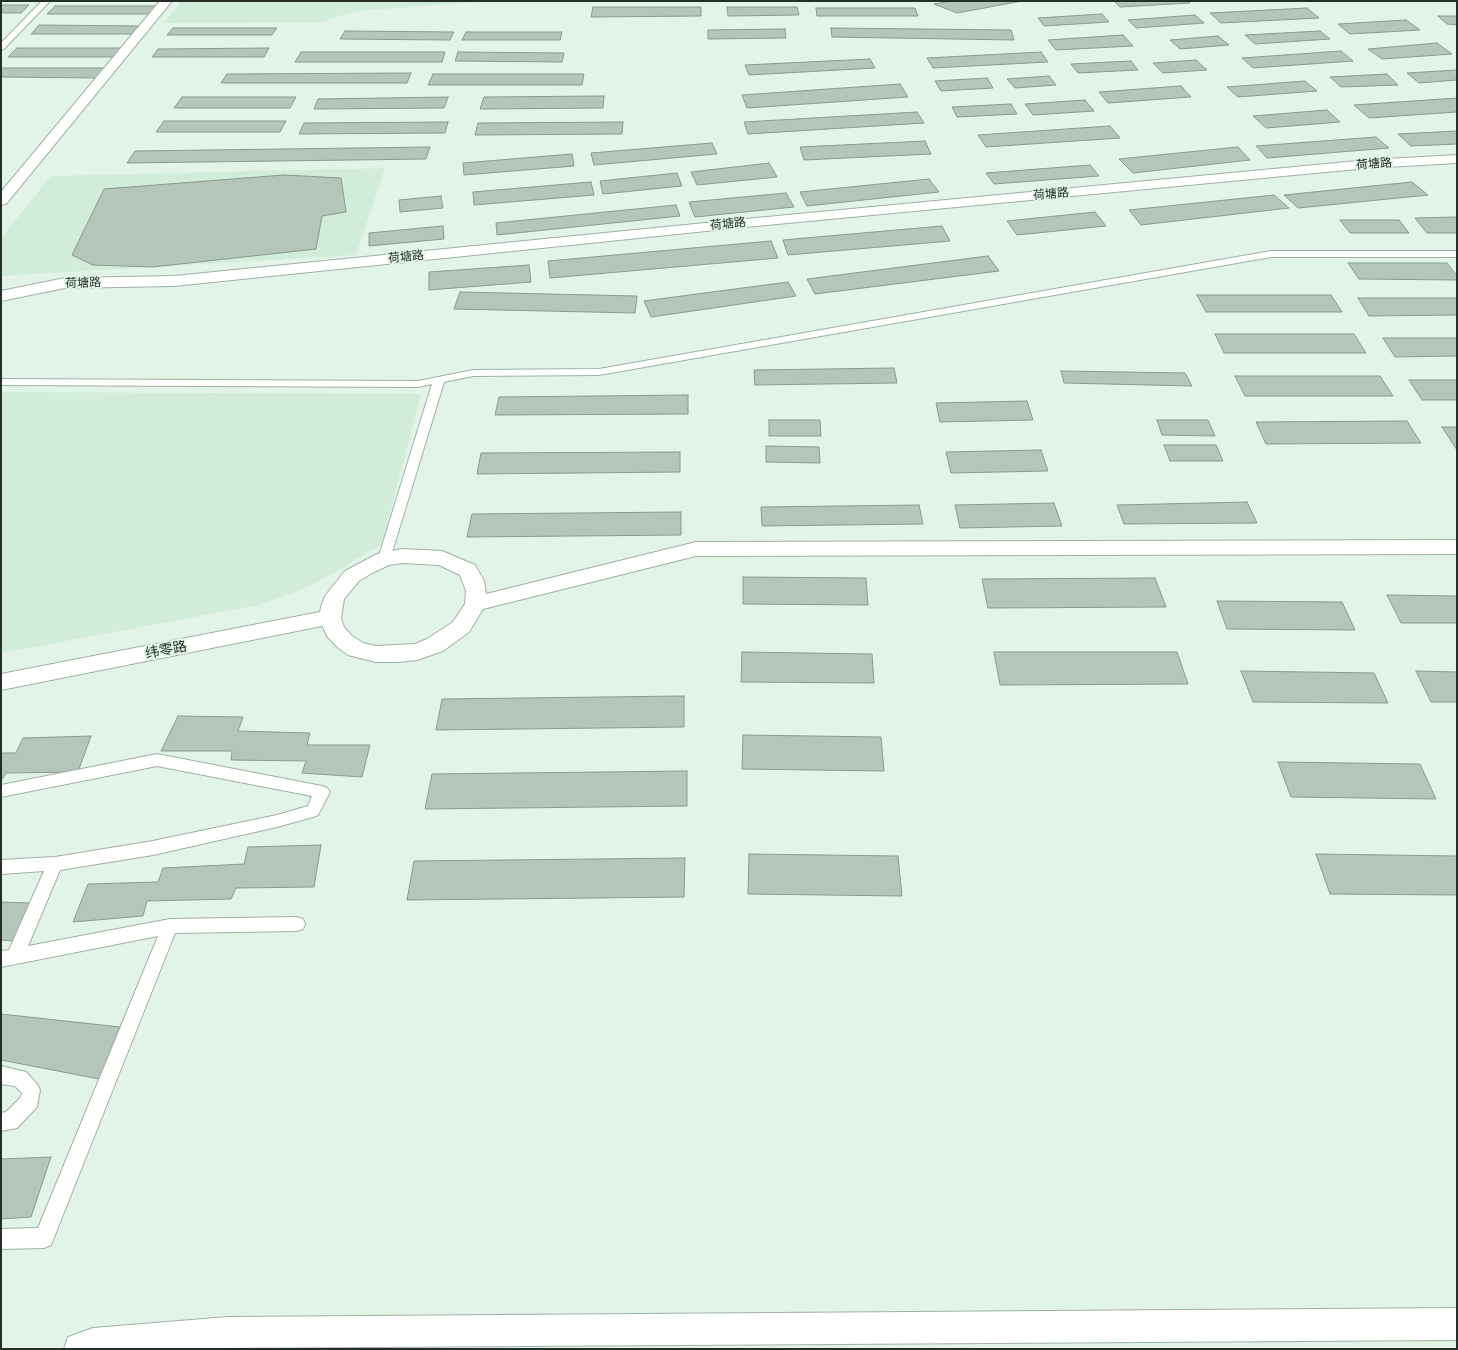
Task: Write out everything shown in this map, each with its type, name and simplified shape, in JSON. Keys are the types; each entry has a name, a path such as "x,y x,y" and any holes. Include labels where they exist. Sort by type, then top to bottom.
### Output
{"street":[{"path":"1,201 166,1"},
{"name":"荷塘路","path":"1,296 65,283 174,281 735,224 1360,165 1457,159"},
{"path":"475,604 696,549 1457,547"},
{"path":"402,556 442,558 456,563 468,570 474,581 475,604 468,618 461,627 435,645 417,652 376,654 356,649 344,641 335,631 330,618 331,607 342,586 352,576 384,559 402,556"},
{"name":"纬零路","path":"1,682 330,618"},
{"path":"80,1349 93,1344 228,1333 1457,1324"}],"lane":[{"path":"1,47 46,1"},
{"path":"1,382 418,384 473,373 599,372 1271,254 1457,254"},
{"path":"384,559 439,380"},
{"path":"1,790 157,760 322,792 313,811 277,821 153,848 55,864 1,867"},
{"path":"8,958 55,864"},
{"path":"8,958 170,926 297,924"},
{"path":"1,1239 44,1238 170,926"},
{"path":"1,1075 20,1078 31,1090 30,1101 10,1121 1,1122"}],"shaded area":[{"path":"182,1 489,1 357,11 320,22 164,23"},
{"path":"385,168 356,255 1,276 1,238 51,176"},
{"path":"1,392 421,394 382,544 313,585 259,605 1,653"}],"building":[{"path":"953,1 1022,1 957,13 934,4"},
{"path":"1114,1 1188,1 1190,3 1120,7"},
{"path":"1,5 29,5 21,13 1,13"},
{"path":"55,6 156,6 149,14 47,14"},
{"path":"593,7 701,7 701,16 591,17"},
{"path":"727,7 797,7 799,15 728,16"},
{"path":"816,8 915,8 918,16 817,16"},
{"path":"1307,8 1319,18 1221,23 1210,13"},
{"path":"1102,14 1109,22 1044,26 1038,18"},
{"path":"1195,15 1204,23 1136,28 1128,20"},
{"path":"1438,16 1457,16 1457,25 1447,24"},
{"path":"1406,20 1420,30 1350,34 1338,24"},
{"path":"39,25 142,26 135,34 31,34"},
{"path":"173,28 277,28 272,35 167,35"},
{"path":"831,28 1011,30 1014,40 832,37"},
{"path":"785,29 786,38 708,39 708,30"},
{"path":"345,31 454,32 450,40 340,39"},
{"path":"1320,31 1330,39 1255,44 1245,35"},
{"path":"466,32 562,32 560,40 462,40"},
{"path":"1123,35 1133,46 1056,50 1048,40"},
{"path":"1218,36 1229,45 1180,49 1170,40"},
{"path":"1437,43 1452,54 1382,59 1368,49"},
{"path":"17,48 123,48 115,57 8,57"},
{"path":"269,48 264,57 152,57 158,49"},
{"path":"1341,51 1353,61 1253,68 1242,58"},
{"path":"301,52 445,52 442,62 295,62"},
{"path":"458,52 564,53 562,62 455,61"},
{"path":"1041,52 1048,62 933,68 927,58"},
{"path":"870,59 875,68 749,75 745,65"},
{"path":"1196,60 1207,70 1163,73 1153,63"},
{"path":"1131,61 1138,70 1078,73 1071,64"},
{"path":"1,68 104,68 96,78 1,77"},
{"path":"1457,70 1457,80 1419,83 1407,73"},
{"path":"411,73 407,83 221,83 227,74"},
{"path":"433,74 584,74 582,85 428,85"},
{"path":"1387,74 1398,85 1341,87 1330,77"},
{"path":"1049,76 1056,85 1015,88 1007,79"},
{"path":"987,78 993,88 941,91 935,81"},
{"path":"1305,81 1317,91 1238,97 1227,87"},
{"path":"900,84 908,97 747,108 742,95"},
{"path":"1181,86 1191,97 1108,103 1099,92"},
{"path":"604,96 603,108 480,109 484,97"},
{"path":"182,97 296,97 290,108 174,108"},
{"path":"448,97 444,108 314,109 318,99"},
{"path":"1457,98 1457,112 1369,118 1354,105"},
{"path":"1085,100 1094,111 1033,115 1025,104"},
{"path":"1011,104 1017,114 957,117 952,107"},
{"path":"1327,110 1340,122 1266,128 1253,116"},
{"path":"917,112 924,123 748,134 744,122"},
{"path":"164,121 286,121 280,132 156,132"},
{"path":"448,122 445,133 299,134 304,123"},
{"path":"623,122 622,134 475,135 478,123"},
{"path":"1110,126 1120,138 986,147 978,135"},
{"path":"1457,131 1457,144 1411,146 1398,134"},
{"path":"1376,137 1389,148 1267,158 1256,146"},
{"path":"925,141 931,154 804,160 800,147"},
{"path":"712,143 717,154 594,165 591,153"},
{"path":"430,147 426,159 127,163 135,151"},
{"path":"1238,147 1250,160 1133,173 1119,159"},
{"path":"572,154 574,166 464,175 463,163"},
{"path":"769,163 777,177 697,185 691,172"},
{"path":"1090,165 1099,176 994,184 986,173"},
{"path":"677,173 682,186 603,194 600,181"},
{"path":"284,175 341,178 346,212 322,216 316,249 153,267 93,265 72,255 104,189"},
{"path":"929,179 939,192 807,206 800,192"},
{"path":"591,182 594,195 474,205 473,192"},
{"path":"1412,182 1428,195 1298,208 1284,195"},
{"path":"786,193 794,207 695,217 689,202"},
{"path":"1274,195 1289,208 1141,225 1129,210"},
{"path":"441,196 443,208 400,212 399,200"},
{"path":"676,205 680,216 497,235 496,223"},
{"path":"1095,212 1106,226 1017,235 1007,221"},
{"path":"1457,217 1457,233 1427,233 1415,218"},
{"path":"1340,220 1399,220 1409,233 1350,233"},
{"path":"443,226 444,239 369,246 369,233"},
{"path":"942,226 950,241 788,255 783,240"},
{"path":"771,241 778,258 550,278 548,261"},
{"path":"988,256 999,271 815,294 807,279"},
{"path":"1348,263 1447,263 1457,276 1457,280 1359,279"},
{"path":"529,265 531,282 429,290 429,272"},
{"path":"788,282 796,296 651,317 644,301"},
{"path":"460,292 637,296 635,313 454,309"},
{"path":"1197,295 1331,295 1342,312 1206,312"},
{"path":"1358,298 1457,298 1457,315 1369,316"},
{"path":"1215,334 1354,334 1366,353 1224,353"},
{"path":"1383,338 1457,338 1457,356 1395,357"},
{"path":"894,368 897,383 755,385 754,370"},
{"path":"1061,371 1185,373 1192,386 1064,383"},
{"path":"1235,376 1380,376 1393,396 1245,396"},
{"path":"1409,380 1457,380 1457,400 1422,400"},
{"path":"688,395 688,414 495,415 499,397"},
{"path":"1027,401 1033,420 940,422 936,403"},
{"path":"769,420 820,420 821,436 769,436"},
{"path":"1157,420 1208,420 1215,436 1162,435"},
{"path":"1407,421 1421,443 1266,444 1256,422"},
{"path":"1442,427 1457,427 1457,450"},
{"path":"1164,445 1216,445 1223,461 1170,461"},
{"path":"766,446 819,447 820,463 766,462"},
{"path":"1041,450 1048,471 951,473 946,452"},
{"path":"680,452 680,472 477,474 481,453"},
{"path":"1247,502 1257,523 1124,524 1117,505"},
{"path":"1054,503 1062,526 960,528 955,505"},
{"path":"919,505 923,524 762,526 761,507"},
{"path":"681,512 681,535 467,537 472,514"},
{"path":"743,577 866,578 868,605 743,604"},
{"path":"1155,578 1166,607 988,608 982,579"},
{"path":"1387,595 1457,596 1457,623 1401,623"},
{"path":"1217,601 1342,602 1355,630 1227,629"},
{"path":"742,652 872,654 874,683 741,682"},
{"path":"994,652 1177,652 1188,684 1000,685"},
{"path":"1241,671 1374,673 1388,703 1253,702"},
{"path":"1416,671 1457,672 1457,702 1431,702"},
{"path":"684,696 684,727 436,730 442,699"},
{"path":"178,716 243,717 238,731 310,733 307,745 370,745 362,777 302,773 306,761 231,760 232,751 161,751"},
{"path":"743,735 881,737 884,771 742,769"},
{"path":"91,736 78,772 6,773 1,781 1,753 16,753 23,738"},
{"path":"1278,762 1420,764 1436,799 1291,797"},
{"path":"687,771 687,806 425,809 432,774"},
{"path":"321,845 314,887 236,888 231,899 147,901 143,916 73,922 88,884 158,882 163,868 244,864 248,847"},
{"path":"749,854 898,856 902,896 748,894"},
{"path":"1316,854 1457,856 1457,895 1330,894"},
{"path":"685,858 684,897 407,900 414,861"},
{"path":"1,902 30,903 14,941 1,940"},
{"path":"1,1014 120,1027 99,1079 1,1060"},
{"path":"51,1157 31,1217 1,1219 1,1159"}]}
